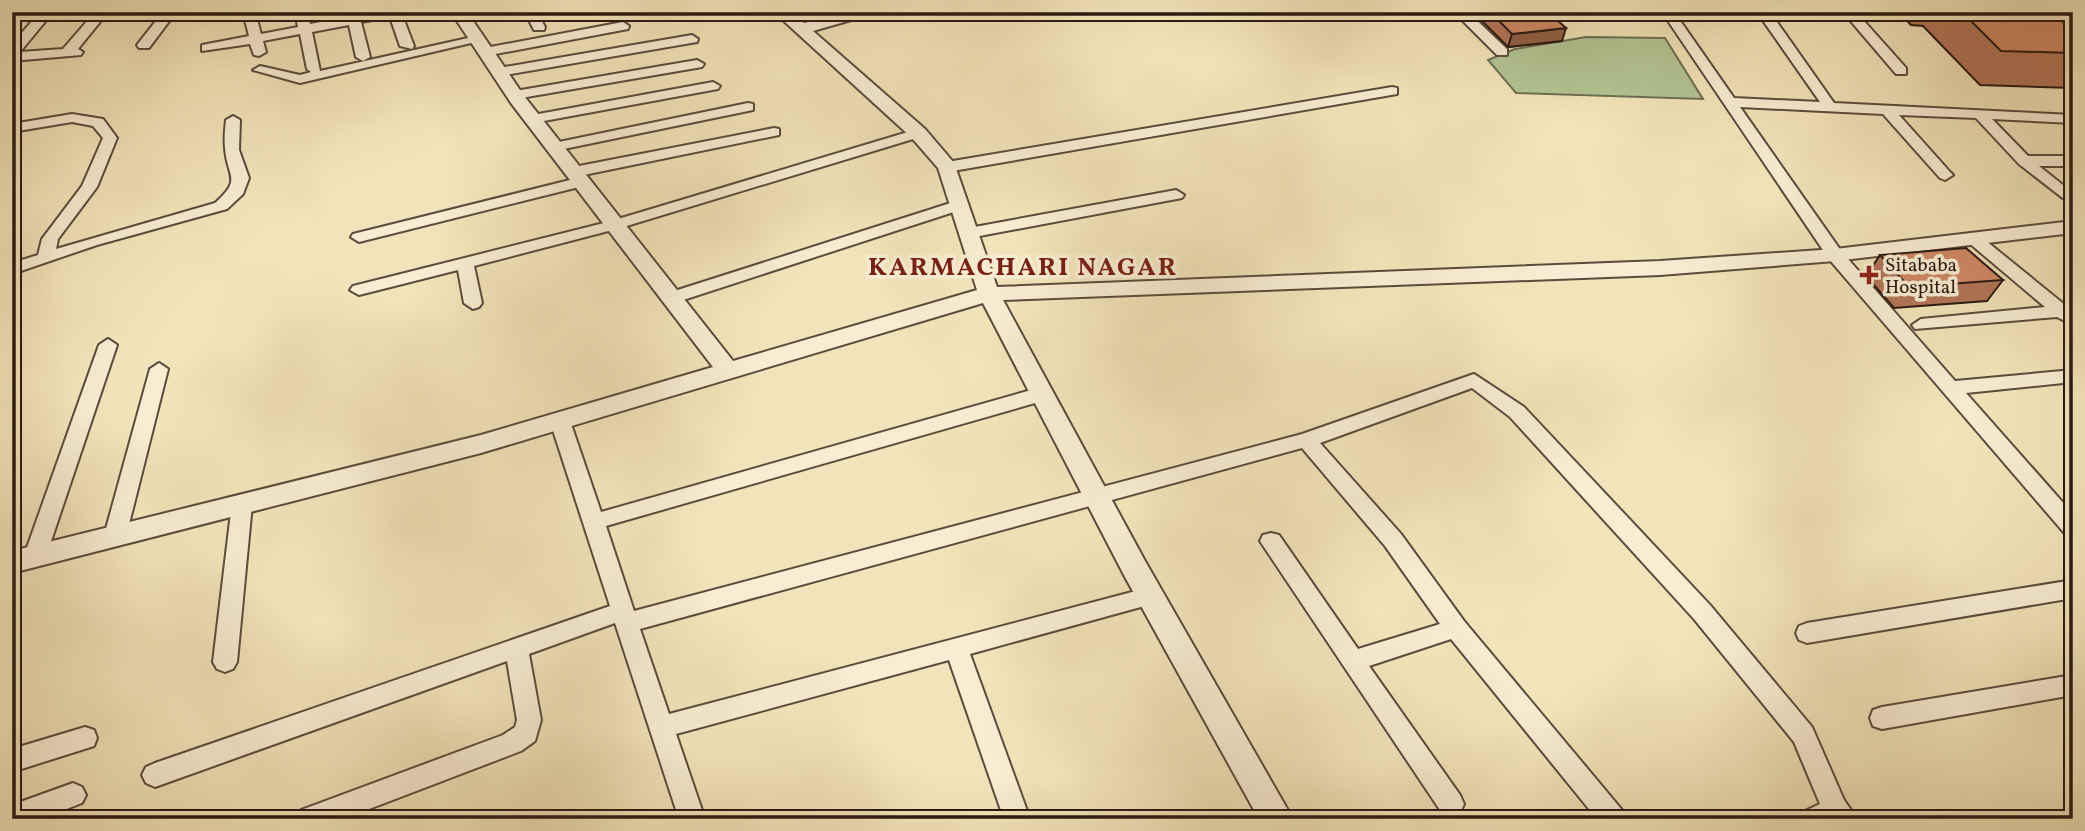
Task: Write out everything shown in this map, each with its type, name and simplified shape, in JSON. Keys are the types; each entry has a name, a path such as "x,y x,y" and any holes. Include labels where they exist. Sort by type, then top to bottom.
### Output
{"street":[{"path":"12,55 47,12"},
{"path":"12,55 72,52 102,12"},
{"path":"144,45 170,12"},
{"path":"249,12 259,52"},
{"path":"301,12 314,69"},
{"path":"208,30 209,47 297,29 306,30 353,17 395,12 407,46"},
{"path":"459,12 515,95 728,372"},
{"path":"531,12 539,27"},
{"path":"782,12 918,133 947,167 989,294 1150,596 1277,819"},
{"path":"801,29 871,12"},
{"path":"1460,12 1502,52"},
{"path":"1668,12 1835,255 2073,529"},
{"path":"1763,12 1831,108"},
{"path":"1849,12 1901,71"},
{"path":"353,17 363,57"},
{"path":"260,70 300,79 481,46 623,26"},
{"path":"499,72 692,39"},
{"path":"515,95 697,64"},
{"path":"533,119 713,86"},
{"path":"947,167 1392,91"},
{"path":"1732,102 1982,117 2073,119"},
{"path":"554,147 748,107"},
{"path":"1888,111 1945,175"},
{"path":"1982,117 2024,161 2073,201"},
{"path":"12,128 72,118 98,122 110,138 89,187 50,239 45,258"},
{"path":"12,269 221,206 238,191 242,178 232,150 233,120"},
{"path":"359,237 578,177 774,132"},
{"path":"359,290 614,225 918,133"},
{"path":"2024,161 2073,161"},
{"path":"969,233 1176,195"},
{"path":"671,298 960,205"},
{"path":"12,562 559,421 989,294 1660,268 1835,255 2073,227"},
{"path":"1974,239 2069,314"},
{"path":"465,263 473,303"},
{"path":"1921,326 2069,314"},
{"path":"35,556 108,345"},
{"path":"115,536 159,369"},
{"path":"1949,388 2064,377 2073,394"},
{"path":"155,775 516,649 624,617 1098,498 1306,440 1474,380 1517,412 1702,612 1803,735 1831,816"},
{"path":"593,522 1042,394"},
{"path":"559,421 692,819"},
{"path":"1306,440 1393,540 1456,628 1613,819"},
{"path":"225,662 242,504"},
{"path":"1270,541 1451,804"},
{"path":"1807,633 2073,589"},
{"path":"661,727 1150,596"},
{"path":"1353,661 1456,628"},
{"path":"956,648 1017,819"},
{"path":"310,819 512,743 526,733 529,720 516,649"},
{"path":"1882,718 2073,685"},
{"path":"12,761 85,738"},
{"path":"12,817 73,795"}],"green space":[{"path":"1586,37 1665,38 1703,99 1516,93 1488,60 1515,49"}],"building":[{"path":"1490,12 1548,12 1566,28 1512,34"},
{"path":"1962,12 2051,12 2073,31 2073,53 2001,51"},
{"path":"1966,248 2003,280 1909,287 1880,255"}],"place":[{"name":"Sitababa Hospital","path":"1869,275"}],"district":[{"name":"KARMACHARI NAGAR","path":"1023,266"}]}
